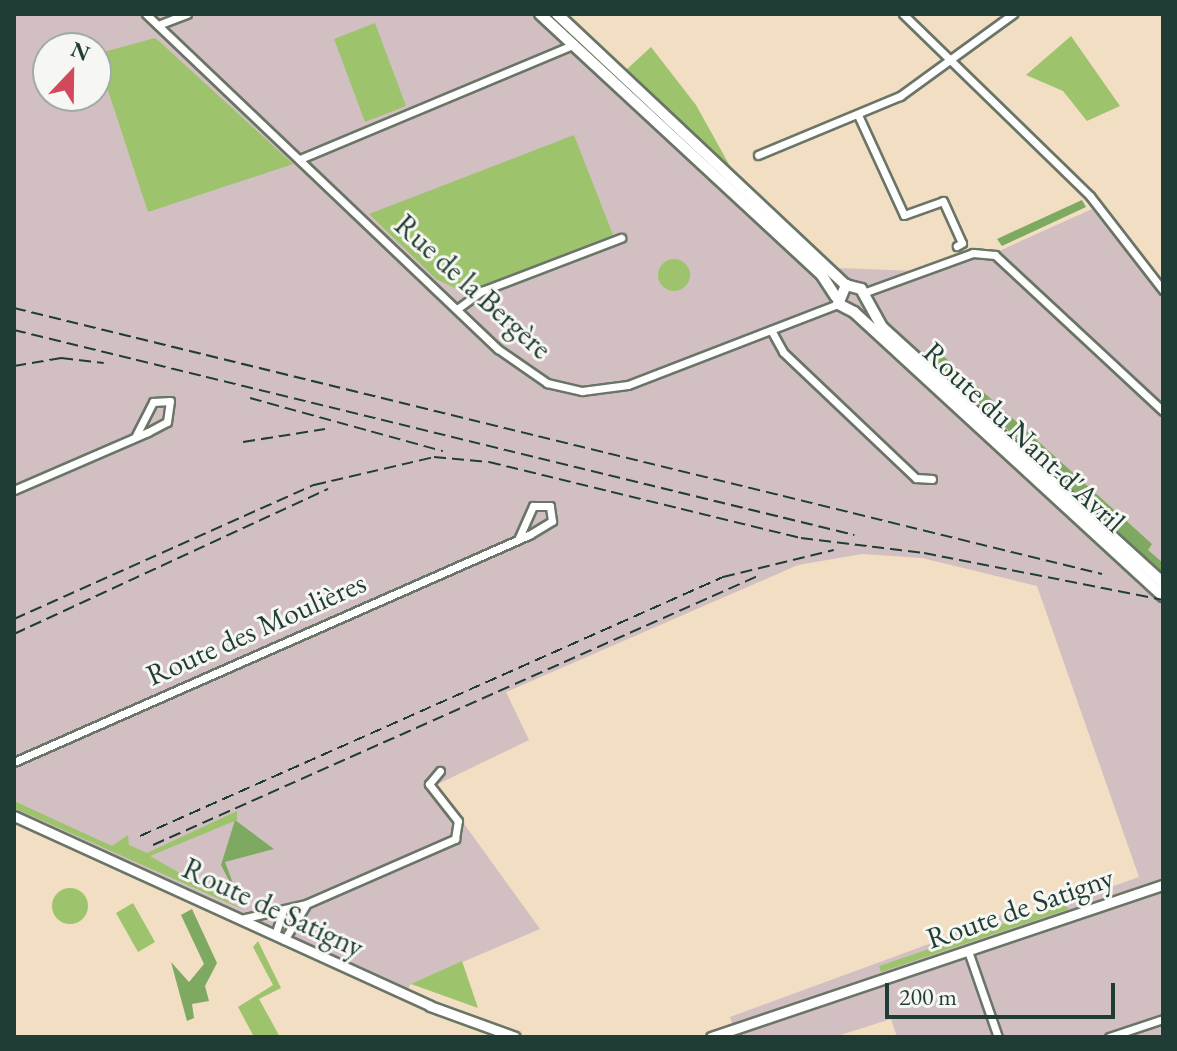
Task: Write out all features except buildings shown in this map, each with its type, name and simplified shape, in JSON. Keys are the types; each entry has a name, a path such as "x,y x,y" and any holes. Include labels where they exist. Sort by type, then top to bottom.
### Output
{"main road":[{"path":"540,14 821,274 837,301 846,285"},
{"path":"557,14 846,285 864,298 854,312"},
{"name":"Route du Nant-d'Avril","path":"864,298 882,327 1163,583"},
{"name":"Route du Nant-d'Avril","path":"837,301 854,312 1163,596"}],"street":[{"name":"Rue de la Bergère","path":"146,14 523,370 582,391 628,385 837,301"},
{"path":"158,25 187,14"},
{"path":"903,14 1090,196 1163,290"},
{"path":"758,155 858,115 950,59 1013,14"},
{"path":"300,159 573,45"},
{"path":"858,115 904,215 943,201 962,243 957,246"},
{"path":"457,309 482,291 621,238"},
{"path":"864,298 973,253 995,255 1163,411"},
{"path":"771,330 783,352 916,478 932,479"},
{"path":"14,490 135,437 170,420 172,403 153,402 135,437"},
{"name":"Route des Moulières","path":"14,762 518,539 550,524 550,506 533,506 518,539"},
{"path":"238,919 282,913 458,837 458,821 429,784 440,771"},
{"name":"Route de Satigny","path":"14,816 279,938 515,1037"},
{"name":"Route de Satigny","path":"711,1037 1163,885"},
{"path":"279,938 306,904"},
{"path":"279,938 282,913"},
{"path":"968,951 998,1037"},
{"path":"1109,1037 1163,1019"}],"shaded area":[{"path":"14,14 566,14 838,268 917,271 972,247 999,251 1092,209 1163,296 1163,1037 897,1037 891,1019 834,1037 736,1037 730,1017 948,937 947,931 1011,912 1015,921 1139,877 1037,586 922,558 862,554 798,565 506,692 529,740 436,785 540,929 411,984 402,999 14,822"}],"green space":[{"path":"375,23 406,106 365,122 334,39"},
{"path":"1071,36 1120,106 1087,121 1063,91 1026,75"},
{"path":"155,38 293,164 148,212 112,103 112,50"},
{"path":"651,47 696,105 731,168 626,70"},
{"path":"574,135 613,235 465,293 436,279 369,214"},
{"path":"1082,200 1086,207 1002,246 997,239"},
{"path":"674,259 685,264 690,275 685,286 674,291 663,286 658,275 663,264"},
{"path":"941,354 1152,544 1148,550 1163,563 1163,574 934,361"},
{"path":"14,801 112,846 128,835 129,845 147,853 237,811 237,820 150,856 244,910 14,808"},
{"path":"235,820 274,849 225,862 240,902 221,865"},
{"path":"70,888 83,893 88,906 83,919 70,924 57,919 52,906 57,893"},
{"path":"133,903 155,942 138,952 116,913"},
{"path":"1062,904 1069,909 881,972 879,966"},
{"path":"192,909 217,963 205,986 209,1001 192,1004 194,1018 187,1021 171,962 189,982 204,964 181,915"},
{"path":"258,941 281,988 259,999 280,1037 254,1037 238,1007 273,985 253,947"},
{"path":"462,961 478,1008 411,984"}],"railway":[{"path":"14,308 1102,574"},
{"path":"14,330 854,535"},
{"path":"14,366 61,358 104,363"},
{"path":"250,398 443,451"},
{"path":"243,442 325,429"},
{"path":"14,619 314,485 434,457 489,462 801,538 924,553 1163,600"},
{"path":"14,634 328,489"},
{"path":"140,836 723,577 834,550"},
{"path":"153,845 760,575"}]}
